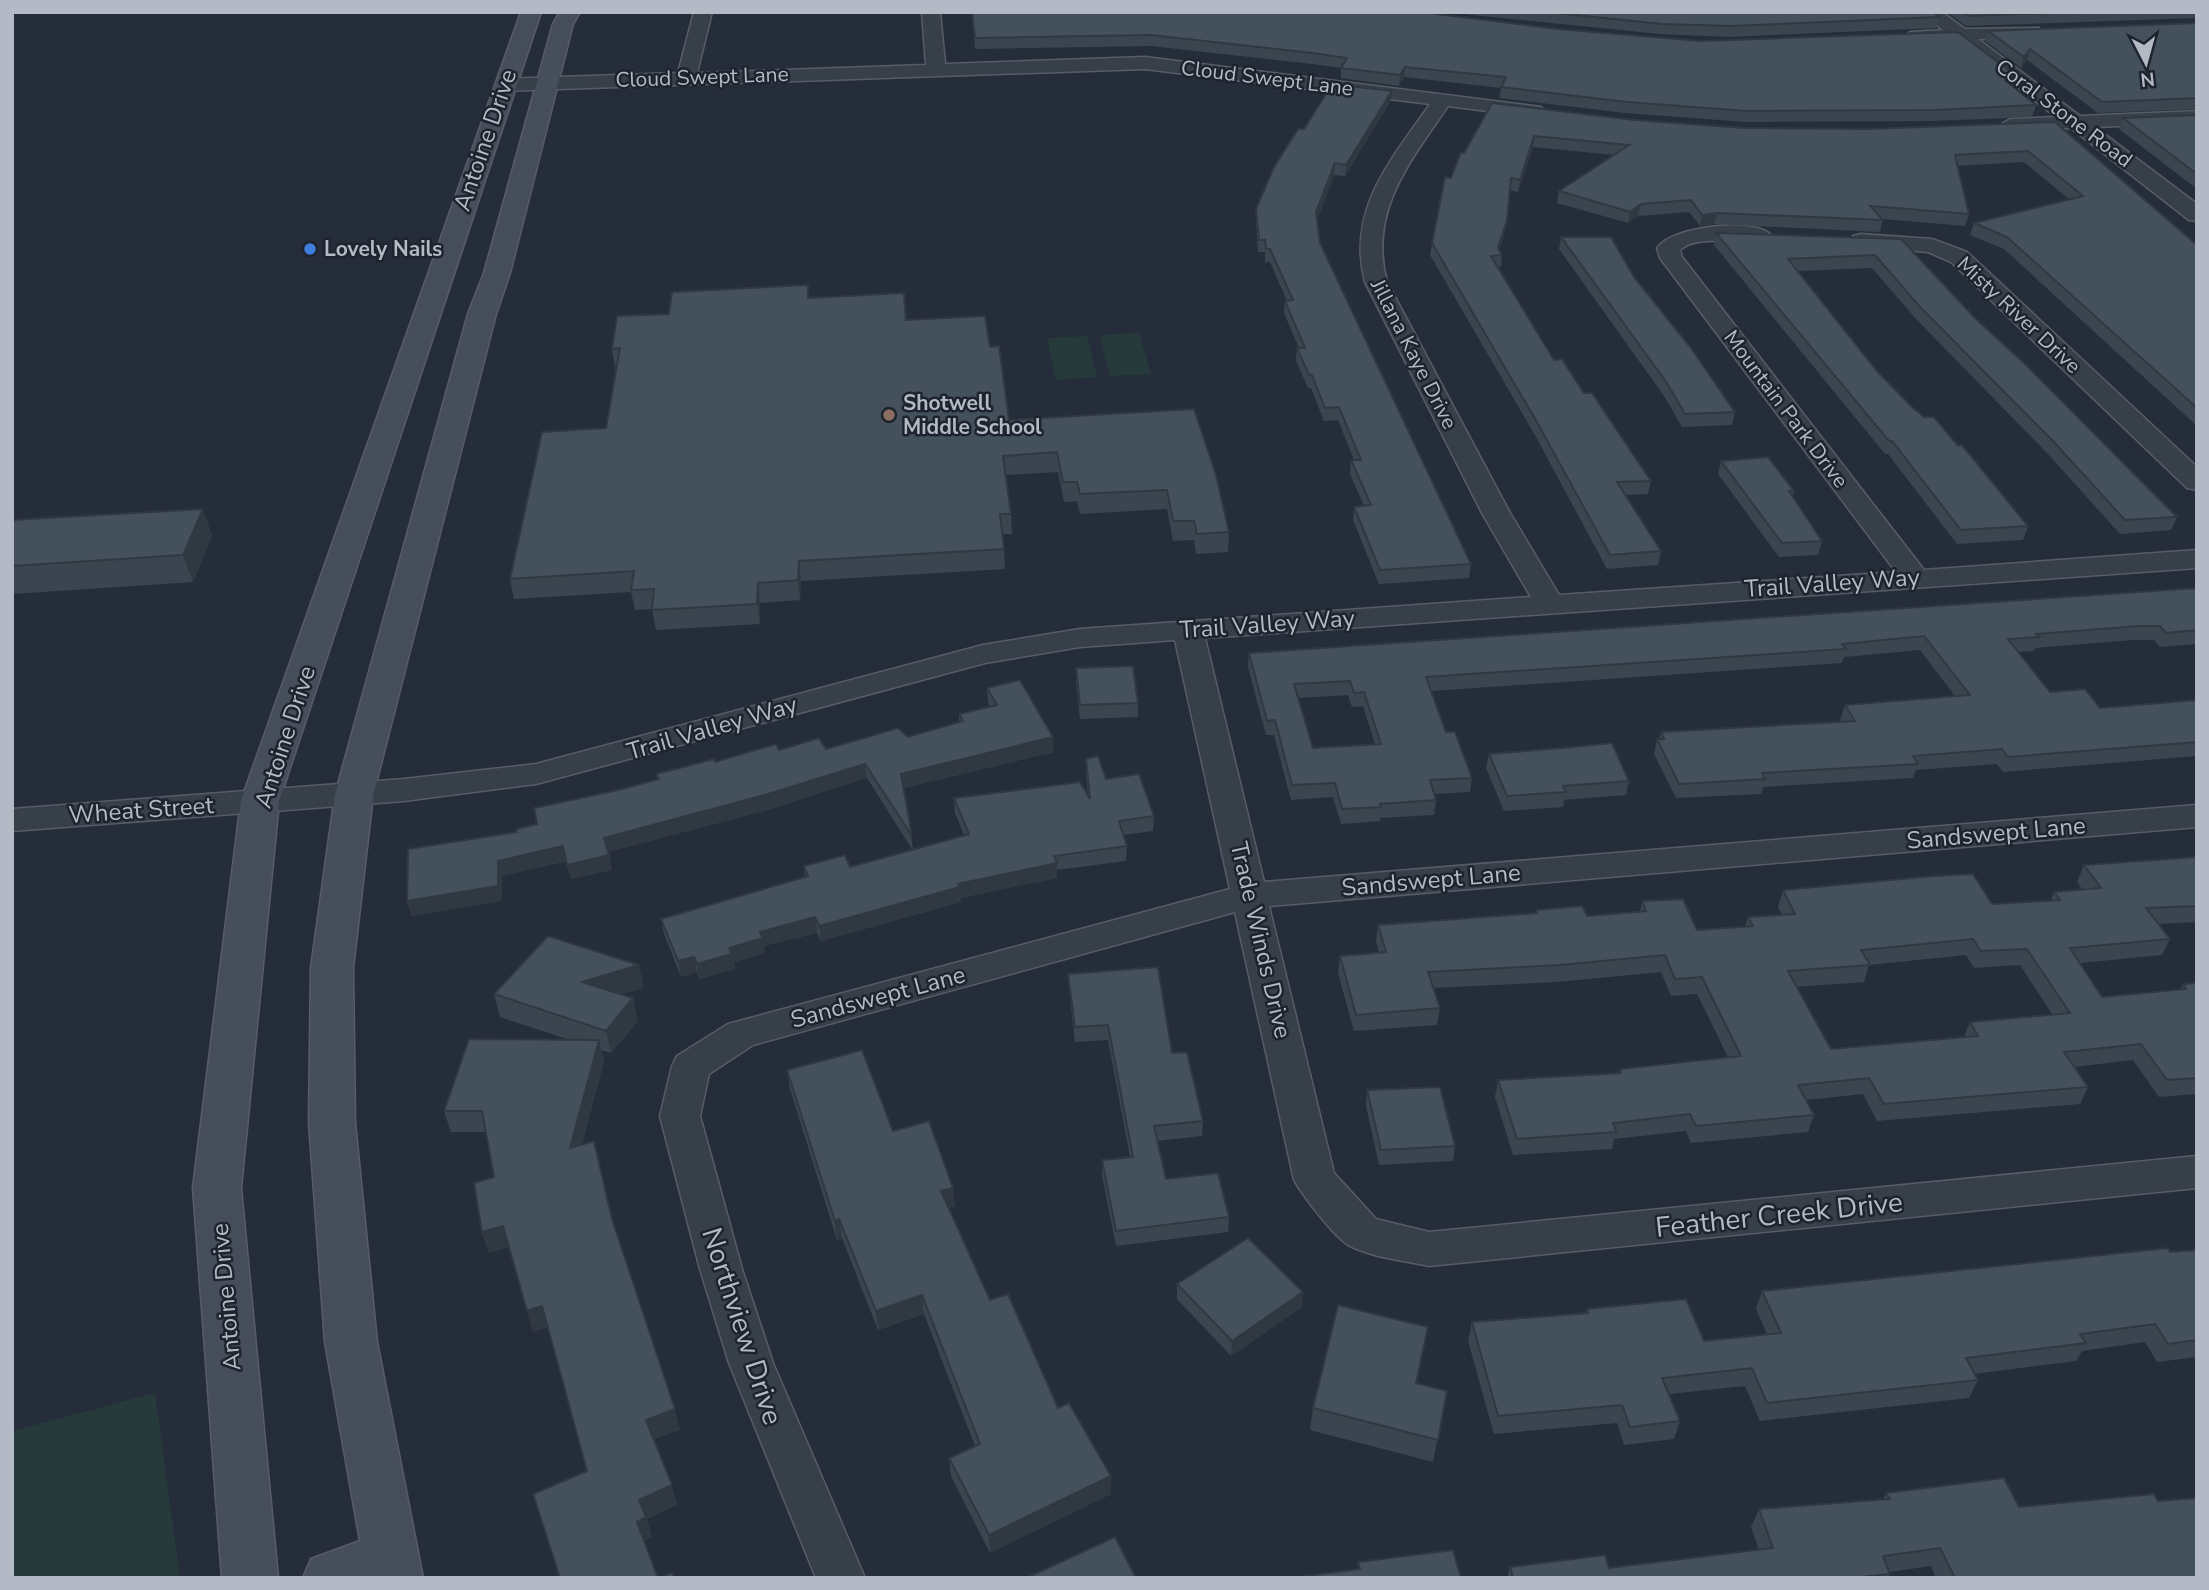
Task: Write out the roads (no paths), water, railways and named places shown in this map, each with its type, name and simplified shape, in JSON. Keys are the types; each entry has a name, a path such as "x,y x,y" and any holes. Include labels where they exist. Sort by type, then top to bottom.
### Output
{"main road":[{"name":"Antoine Drive","path":"250,1578 217,1188 260,802 531,12"},
{"name":"Antoine Drive","path":"393,1567 351,1342 332,1123 332,968 354,795 482,314 497,273 563,24 570,12"},
{"path":"426,317 482,314"},
{"path":"331,1578 393,1567"}],"street":[{"path":"686,78 703,12"},
{"path":"931,12 936,68"},
{"name":"Coral Stone Road","path":"1931,12 2197,215"},
{"path":"1891,37 2057,31"},
{"name":"Cloud Swept Lane","path":"504,85 936,68 1144,63 1547,113"},
{"name":"Jillana Kaye Drive","path":"1442,100 1401,162 1378,206 1369,230 1368,256 1376,282 1496,513 1549,603"},
{"path":"1985,127 2197,117"},
{"name":"Mountain Park Drive","path":"1780,237 1705,234 1675,240 1668,248 1671,258 1914,576"},
{"name":"Misty River Drive","path":"1832,240 1933,246 1959,257 2197,482"},
{"name":"Trail Valley Way","path":"354,795 536,774 983,654 1080,638 1914,576 2197,559"},
{"name":"Trade Winds Drive","path":"1188,630 1252,895 1315,1180 1363,1233"},
{"name":"Wheat Street","path":"12,820 354,795"},
{"name":"Sandswept Lane","path":"691,1066 741,1034 1252,895 2197,816"},
{"name":"Northview Drive","path":"691,1066 680,1116 721,1269 751,1363 785,1450 841,1578"},
{"name":"Feather Creek Drive","path":"1363,1233 1429,1249 2197,1172"}],"place":[{"name":"Lovely Nails","path":"310,249"},
{"name":"Shotwell Middle School","path":"889,415"}]}
